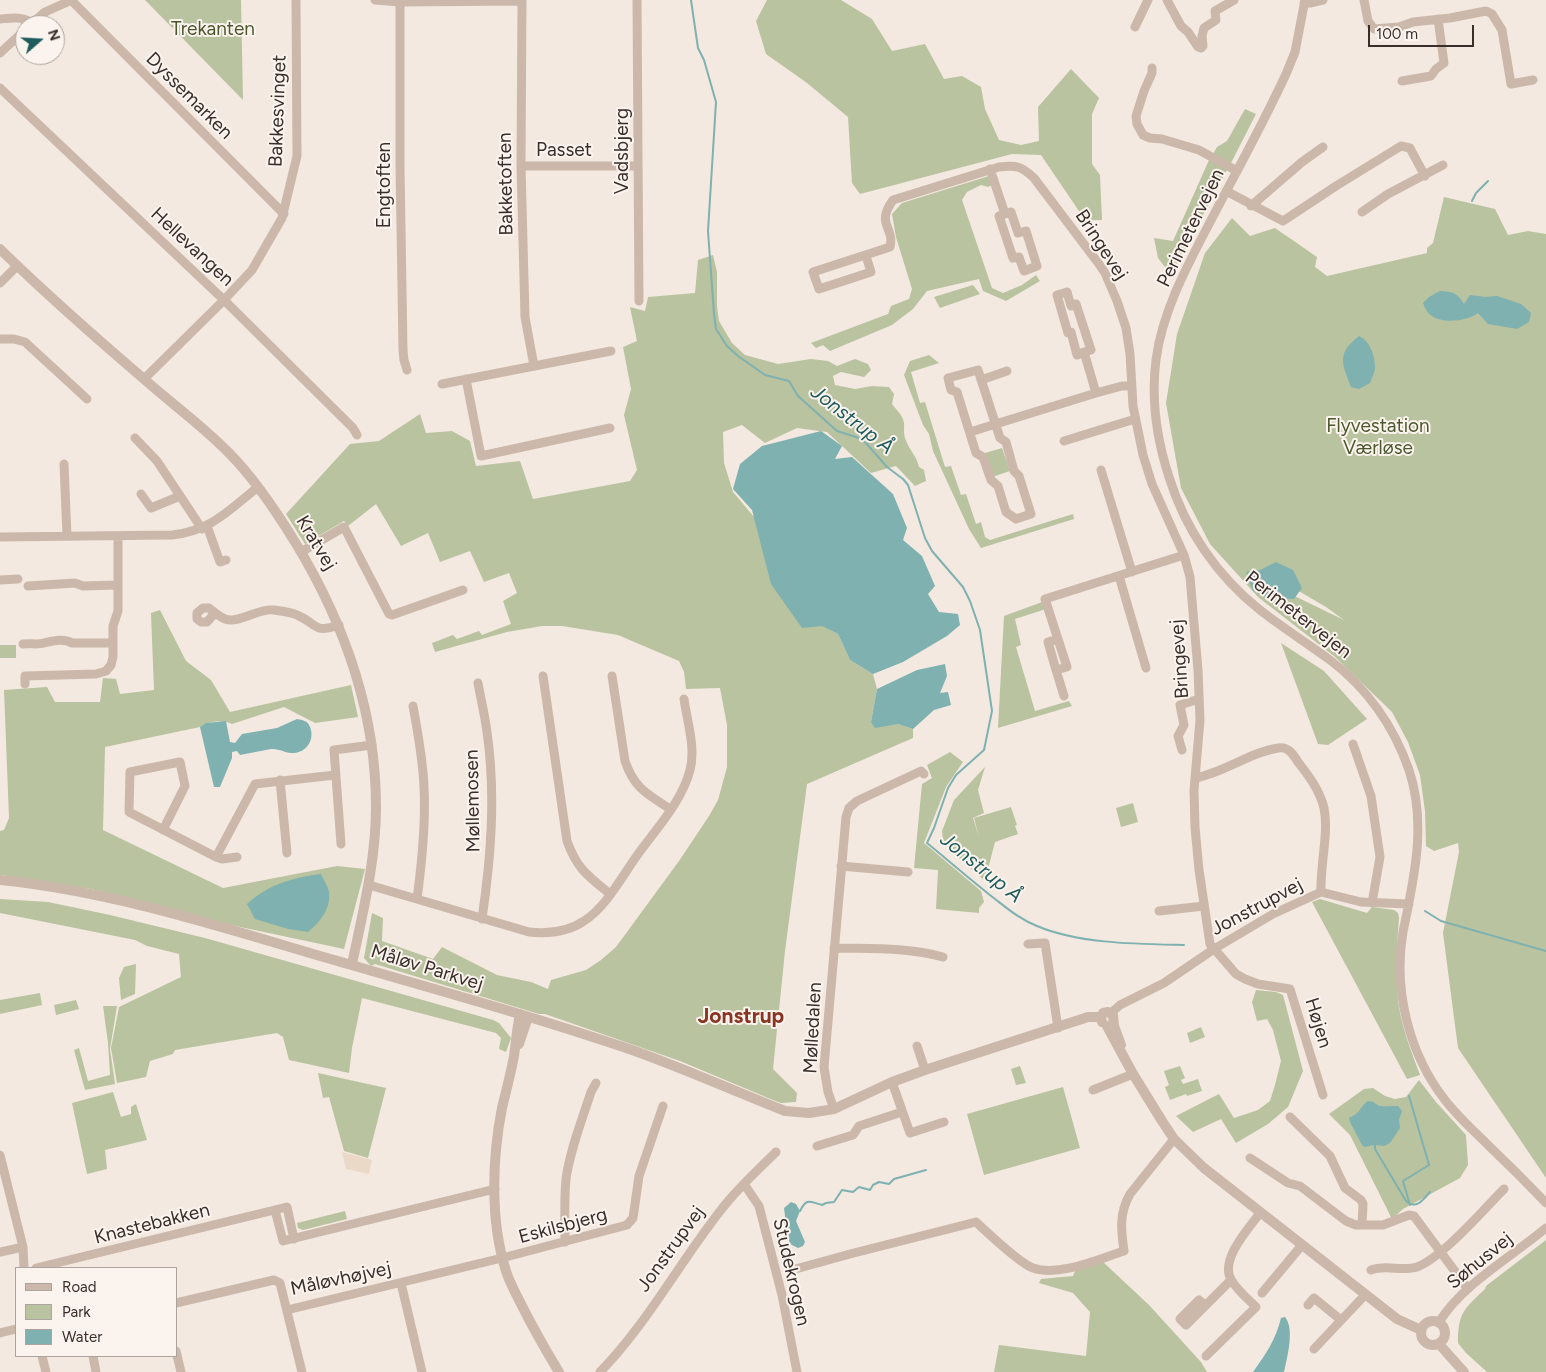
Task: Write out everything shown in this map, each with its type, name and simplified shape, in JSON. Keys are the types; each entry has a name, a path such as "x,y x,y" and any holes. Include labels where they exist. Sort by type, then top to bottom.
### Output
{"street":[{"name":"Dyssemarken","path":"71,0 284,214"},
{"path":"42,15 71,0"},
{"name":"Bakkesvinget","path":"144,379 252,270 284,214 297,156 296,0"},
{"path":"375,0 522,1"},
{"name":"Vadsbjerg","path":"637,0 639,301"},
{"path":"1135,27 1148,0"},
{"path":"1168,0 1181,26 1188,32 1198,47 1201,48 1203,46 1202,36 1204,28 1216,20 1215,11 1234,0"},
{"path":"1304,1 1310,3 1323,0"},
{"path":"1364,0 1368,21 1374,29 1399,27 1413,22 1486,11 1492,14 1502,30 1511,84 1533,80"},
{"name":"Engtoften","path":"400,1 401,243 404,360 407,370"},
{"name":"Bakketoften","path":"522,1 520,166 525,317 534,366"},
{"name":"Perimetervejen","path":"1304,1 1294,52 1286,74 1177,288 1166,319 1156,359 1156,414 1164,461 1174,494 1185,517 1200,545 1218,570 1259,609 1331,661 1352,680 1384,718 1394,735 1410,773 1418,813 1418,845 1402,937 1400,967 1407,1022 1426,1071 1445,1100 1464,1122 1546,1203"},
{"path":"0,19 15,18"},
{"path":"1402,81 1431,76 1444,63 1438,19"},
{"path":"0,53 15,39"},
{"path":"1152,68 1152,73 1136,116 1136,124 1143,135 1150,138 1162,138 1199,150 1237,171"},
{"name":"Hellevangen","path":"0,88 224,300 353,428 357,435"},
{"path":"1226,191 1251,206 1284,221 1401,146 1410,148 1425,176"},
{"path":"1251,206 1302,162 1323,147"},
{"path":"1362,212 1388,194 1444,165"},
{"name":"Passet","path":"520,166 638,166"},
{"name":"Bringevej","path":"990,169 1016,166 1026,170 1034,178 1105,273 1126,328 1135,419 1142,456 1152,484 1184,556 1190,577 1200,699 1195,778 1195,835 1210,944 1214,950"},
{"path":"866,256 871,272 819,289 814,272 890,247 891,241 886,223 886,213 893,200 990,169 1005,214"},
{"path":"1011,212 1018,233 1026,231 1037,266 1024,271 1019,257 1013,258 999,216 1005,214 1011,212"},
{"name":"Kratvej","path":"0,250 225,449 258,487 281,518 319,582 339,625 360,688 372,745 376,806 369,885 352,964"},
{"path":"0,283 17,266"},
{"path":"1067,292 1071,306 1076,304 1091,350 1084,352 1078,354 1070,332 1068,333 1057,295 1067,292"},
{"path":"0,339 14,339 25,342 87,400"},
{"path":"442,384 611,351"},
{"path":"1084,352 1096,393"},
{"path":"978,370 981,380 1000,438 1006,442 1014,471 1019,476 1031,514 1016,519 1006,512 998,486 991,480 983,457 976,453 957,392 951,390 948,378 978,370"},
{"path":"981,380 1007,371"},
{"path":"466,379 481,456 610,428"},
{"path":"970,432 1096,393 1122,386 1131,386"},
{"path":"1064,441 1135,419"},
{"path":"135,438 157,461 180,496 205,527 220,562 226,560"},
{"path":"64,464 67,536"},
{"path":"1101,470 1132,572"},
{"path":"0,537 172,536 188,534 205,527 224,515 258,487"},
{"path":"141,494 151,508 180,496"},
{"path":"301,552 344,527 389,614 392,615 463,590"},
{"path":"25,684 25,676 96,674 106,671 111,665 113,658 113,626 118,611 118,536"},
{"path":"1064,696 1056,670 1066,667 1046,599 1184,556"},
{"path":"1119,576 1146,668"},
{"path":"0,580 18,579"},
{"path":"28,586 75,583 83,586 118,585"},
{"path":"214,614 230,620 264,610 272,610 296,614 319,629 326,630 339,625"},
{"path":"23,644 68,640 72,643 113,643"},
{"path":"543,676 567,841 573,858 582,870 610,894"},
{"path":"612,676 625,760 629,773 635,784 670,810"},
{"name":"Møllemosen","path":"478,683 488,732 492,808 490,864 482,920"},
{"path":"369,885 482,920 529,932 547,933 567,930 584,922 597,911 610,894 670,810 684,786 690,769 692,750 684,699"},
{"path":"1182,750 1178,736 1184,725 1180,705 1200,699"},
{"path":"413,706 424,786 422,859 417,899"},
{"path":"1353,744 1371,796 1380,857 1372,903"},
{"path":"342,844 334,750 372,745"},
{"path":"1195,778 1280,747 1290,750 1320,795 1324,809 1325,826 1320,875 1321,892"},
{"path":"163,830 185,786 180,762 130,772 129,812 163,830 216,857 222,859 237,857"},
{"name":"Mølledalen","path":"834,1109 828,1092 824,1067 846,817 849,808 857,801 921,771 924,774"},
{"path":"216,857 254,784 335,775"},
{"path":"280,780 287,853"},
{"path":"841,866 908,872"},
{"name":"Måløv Parkvej","path":"0,880 67,890 122,901 352,964 524,1015 634,1051 785,1111 808,1113 834,1109"},
{"name":"Jonstrupvej","path":"1108,1019 1133,1000 1164,983 1273,914 1321,892 1372,903 1409,904"},
{"path":"1158,911 1204,906"},
{"path":"1028,944 1045,943 1058,1028"},
{"path":"834,948 902,949 943,957"},
{"name":"Højen","path":"1214,950 1220,954 1236,974 1245,979 1258,984 1290,989 1323,1095"},
{"path":"524,1015 521,1040 514,1056 496,1144 495,1189 502,1258 507,1274 526,1315 559,1372"},
{"path":"834,1109 892,1082 925,1070 1088,1017 1108,1019 1120,1042 1122,1054 1174,1139 1204,1168 1365,1295 1397,1319 1421,1330"},
{"path":"917,1046 925,1070"},
{"path":"1094,1090 1133,1074"},
{"path":"892,1082 910,1133 944,1122"},
{"path":"565,1242 565,1205 570,1158 591,1092 596,1083"},
{"name":"Eskilsbjerg","path":"502,1258 627,1225 633,1218 639,1176 663,1106"},
{"path":"818,1146 853,1135 860,1126 902,1112"},
{"path":"1290,1117 1330,1156 1346,1188 1361,1200 1363,1204 1362,1225"},
{"path":"792,1270 976,1222 1002,1245 1034,1268 1048,1270 1065,1269 1124,1251 1120,1225 1125,1203 1130,1194 1174,1139"},
{"name":"Jonstrupvej","path":"600,1372 641,1321 721,1210 776,1152"},
{"path":"0,1154 23,1247 24,1267"},
{"path":"1250,1158 1288,1183 1300,1186 1346,1221 1362,1225 1383,1225 1412,1215 1468,1289"},
{"name":"Studekrogen","path":"744,1184 759,1206 782,1295 797,1372"},
{"name":"Knastebakken","path":"40,1267 275,1210 283,1242 495,1189"},
{"path":"1371,1270 1378,1267 1401,1270 1410,1269 1424,1263 1441,1252 1504,1189"},
{"path":"1206,1356 1256,1307 1231,1280 1230,1257 1260,1213"},
{"name":"Søhusvej","path":"1439,1322 1447,1309 1468,1289 1546,1228"},
{"path":"1262,1293 1302,1245"},
{"path":"0,1252 23,1247"},
{"name":"Måløvhøjvej","path":"178,1303 274,1280 280,1283 287,1310 502,1258"},
{"path":"1205,1305 1231,1280"},
{"path":"401,1283 422,1372"},
{"path":"1314,1348 1365,1295"},
{"path":"1308,1304 1314,1298 1342,1320"},
{"path":"287,1310 302,1372"},
{"path":"1428,1322 1439,1322 1445,1333 1444,1340 1433,1346 1426,1344 1422,1339 1421,1330 1428,1322"},
{"path":"0,1333 15,1329"},
{"path":"1439,1344 1464,1372"},
{"path":"42,1357 46,1372"},
{"path":"93,1357 96,1372"},
{"path":"177,1357 181,1372"}],"green space":[{"name":"Trekanten","path":"145,0 241,0 243,100"},
{"path":"767,0 841,0 872,19 892,51 925,44 944,79 962,76 981,87 985,109 999,140 1021,145 1039,141 1038,107 1071,69 1099,98 1092,114 1092,164 1100,175 1102,220 1085,220 1041,155 1012,154 860,194 852,183 848,117 807,83 766,54 756,21"},
{"path":"1245,109 1256,114 1231,163 1213,154 1217,147 1227,141"},
{"path":"1209,160 1228,168 1171,275 1158,258 1154,238 1173,241"},
{"path":"989,176 994,184 988,187 981,185 967,192 962,200 992,288 1003,293 1022,285 1036,275 1040,281 1006,301 983,291 979,279 927,291 913,309 892,325 830,351 823,345 816,348 811,343 888,314 891,306 909,299 912,289 896,237 892,214 902,203"},
{"name":"Flyvestation Værløse","path":"1444,197 1495,209 1508,235 1528,231 1546,234 1546,1178 1458,1048 1443,933 1459,852 1458,843 1434,851 1426,846 1425,811 1420,775 1408,742 1392,712 1334,656 1258,597 1210,544 1181,488 1166,403 1177,334 1205,253 1232,218 1250,236 1275,228 1317,257 1315,267 1327,276 1427,253 1427,248 1433,243","holes":["1273,576 1326,607 1344,620 1276,587"]},
{"path":"713,255 717,272 719,321 732,343 745,355 778,364 811,359 828,361 837,366 855,359 868,364 871,370 864,377 841,372 833,376 835,385 855,389 872,386 889,387 894,394 892,404 903,419 906,442 919,467 924,470 926,481 915,486 896,466 871,473 827,432 797,428 765,443 742,425 723,432 724,463 733,492 760,524 830,630 838,634 850,660 873,674 877,689 871,722 898,724 913,729 913,738 807,784 785,951 773,1069 797,1093 796,1102 781,1103 680,1061 545,1014 539,1014 375,964 371,966 364,958 372,913 383,918 382,941 433,959 442,947 497,975 531,982 548,989 551,980 586,970 616,947 679,861 709,816 718,800 727,767 727,725 720,688 686,689 684,672 679,661 618,635 562,626 542,626 507,632 435,652 432,643 453,635 457,639 479,631 482,635 511,624 503,601 517,593 509,573 484,582 470,551 440,562 428,533 401,546 376,504 348,526 344,521 305,544 286,514 350,444 379,441 420,414 426,433 452,431 470,441 476,466 520,461 533,499 630,481 637,470 624,415 631,389 623,347 637,341 630,307 645,311 648,297 695,293 698,260"},
{"path":"973,285 980,294 940,308 934,297"},
{"path":"929,355 939,363 911,372 920,403 925,402 945,467 951,466 961,495 966,494 976,524 981,522 985,537 990,540 1073,514 1074,519 981,548 969,529 933,451 929,434 923,425 904,375 910,361"},
{"path":"1002,448 1010,471 992,477 985,453"},
{"path":"1042,602 1046,609 1015,619 1021,645 1016,647 1035,711 1069,701 1072,706 998,728 1004,616"},
{"path":"160,610 186,661 211,680 230,712 351,685 358,717 315,723 284,707 232,724 220,721 211,722 200,727 105,747 103,830 223,888 337,866 365,869 344,949 231,925 91,889 0,875 0,831 4,830 9,818 4,690 47,687 55,702 100,702 103,678 116,679 120,694 154,690 151,613"},
{"path":"1281,643 1324,671 1367,719 1328,745 1318,744"},
{"path":"0,645 16,645 16,658 0,658"},
{"path":"950,752 963,762 946,787 924,843 981,891 984,902 979,908 979,913 936,909 938,870 914,868 922,784 932,778 927,765"},
{"path":"985,767 978,790 984,813 973,818 979,837 974,818 1011,807 1018,834 995,842 985,881 951,851 943,840 942,831 954,800"},
{"path":"1133,803 1138,822 1121,827 1116,808"},
{"path":"0,899 48,902 205,938 493,1020 499,1023 511,1038 506,1052 499,1049 501,1038 496,1033 362,998 349,1073 289,1060 283,1037 277,1033 175,1050 173,1054 150,1061 146,1077 117,1083 111,1048 119,1007 181,977 179,954 147,946 135,940 0,913"},
{"path":"1320,899 1367,913 1372,907 1394,910 1398,913 1396,970 1399,1010 1420,1075 1407,1079 1312,902"},
{"path":"136,964 135,994 121,1000 119,978 124,967"},
{"path":"1256,990 1276,992 1283,995 1303,1071 1288,1107 1268,1124 1236,1143 1221,1119 1193,1132 1176,1116 1219,1094 1234,1118 1258,1110 1270,1101 1281,1061 1273,1030 1267,1019 1257,1021 1252,1002"},
{"path":"40,993 42,1005 0,1014 0,1000"},
{"path":"76,1000 79,1009 56,1015 54,1005"},
{"path":"103,1006 117,1006 110,1049 115,1084 85,1090 74,1050 79,1048 88,1081 110,1075"},
{"path":"1201,1027 1205,1037 1190,1043 1187,1033"},
{"path":"1020,1066 1026,1083 1016,1085 1011,1069"},
{"path":"1180,1066 1185,1078 1181,1080 1183,1084 1198,1079 1202,1091 1170,1100 1165,1087 1169,1085 1164,1071"},
{"path":"318,1073 386,1088 368,1158 344,1151 329,1097 323,1098"},
{"path":"1419,1080 1466,1135 1468,1165 1460,1178 1403,1209 1392,1219 1350,1135 1329,1114 1364,1089 1373,1088 1385,1096 1395,1099 1406,1097"},
{"path":"1063,1087 1080,1148 984,1175 967,1114"},
{"path":"113,1092 121,1117 131,1114 131,1107 136,1104 147,1140 105,1150 107,1169 87,1174 72,1103"},
{"path":"345,1211 347,1219 303,1230 298,1228 297,1223"},
{"path":"1546,1240 1546,1372 1487,1372 1458,1343 1461,1318 1467,1307 1486,1286"},
{"path":"1102,1261 1149,1305 1201,1362 1207,1372 994,1372 999,1345 1086,1356 1090,1312 1073,1293 1039,1283 1041,1279 1073,1276 1075,1271"}],"shaded area":[{"path":"342,1152 372,1160 369,1174 346,1169"}],"water":[{"path":"1440,291 1455,294 1464,304 1470,295 1497,296 1521,304 1531,313 1529,322 1517,329 1488,324 1478,313 1474,316 1455,321 1442,320 1432,316 1425,309 1423,303"},
{"path":"1359,336 1366,341 1371,349 1375,367 1370,383 1359,389 1351,387 1343,359 1347,348"},
{"path":"821,431 842,446 835,459 852,457 893,494 907,528 903,540 922,556 935,586 928,594 939,612 958,614 960,625 947,636 903,662 873,674 850,660 838,634 822,626 802,628 771,584 752,510 733,489 740,464 762,446"},
{"path":"1276,562 1293,570 1302,588 1294,599 1267,598 1253,591 1246,572 1260,570"},
{"path":"945,664 947,676 940,693 948,692 951,705 934,710 913,729 898,724 875,728 871,722 877,689 917,670"},
{"path":"297,719 307,722 311,732 311,740 303,750 289,753 271,749 240,755 237,751 232,752 232,758 220,787 214,787 200,727 206,723 226,721 230,742 235,743 242,734 277,728"},
{"path":"321,874 328,890 328,904 317,924 308,932 288,929 255,919 247,904 255,897 281,883"},
{"path":"1368,1101 1380,1106 1398,1106 1402,1111 1399,1120 1400,1128 1390,1143 1384,1146 1364,1147 1350,1122 1349,1118 1357,1113"},
{"path":"791,1202 796,1204 800,1211 796,1221 805,1242 803,1246 798,1248 790,1244 784,1225 784,1208"},
{"path":"1285,1317 1288,1322 1290,1336 1284,1372 1253,1372 1270,1346 1281,1318"}],"waterway":[{"name":"Jonstrup Å","path":"691,0 698,48 704,60 716,102 708,231 716,329 727,346 738,356 765,375 789,381 798,396 837,431 856,437 866,443 887,467 903,479 908,485 925,538 932,551 963,587 980,630 992,711 984,750 956,775 948,788 927,843 1005,907 1031,924 1054,932 1090,940 1184,945"},
{"path":"1472,201 1476,193 1488,181"},
{"name":"Jonstrup Å","path":"1425,911 1441,921 1546,951"},
{"path":"1409,1096 1429,1165 1403,1181 1410,1205"},
{"path":"1375,1145 1375,1149 1406,1201 1413,1205 1419,1203 1430,1192"},
{"path":"800,1211 807,1202 822,1205 834,1202 842,1190 853,1192 859,1187 870,1190 873,1185 879,1182 889,1184 894,1179 926,1170"}],"district":[{"name":"Jonstrup","path":"741,1017"}]}
